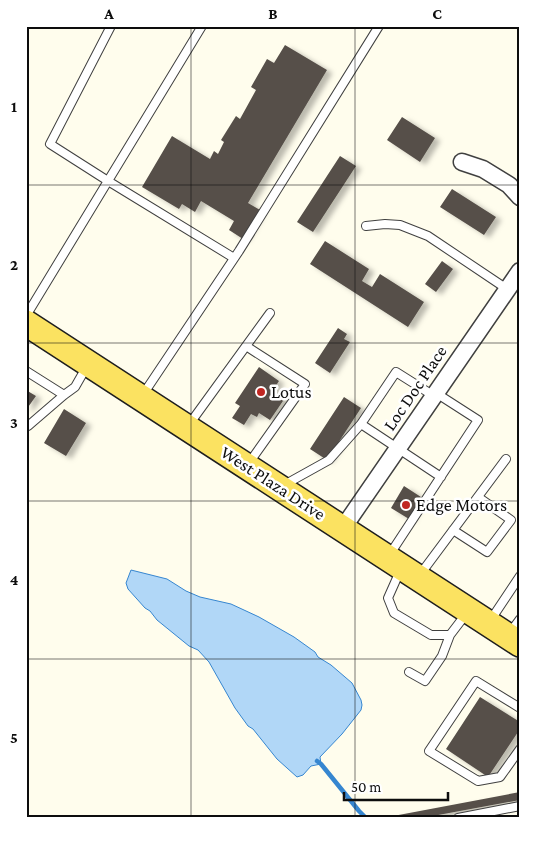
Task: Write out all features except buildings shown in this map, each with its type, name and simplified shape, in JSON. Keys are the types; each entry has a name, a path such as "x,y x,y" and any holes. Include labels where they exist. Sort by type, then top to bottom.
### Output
{"main road":[{"name":"West Plaza Drive","path":"26,323 403,567 501,627"}],"street":[{"path":"462,162 483,168 509,185 520,197"},
{"name":"Loc Doc Place","path":"343,528 520,271"}],"lane":[{"path":"111,26 50,144 108,182 234,258"},
{"path":"26,316 202,26"},
{"path":"141,398 234,258 379,26"},
{"path":"366,226 400,225 428,236 507,289"},
{"path":"187,427 270,312"},
{"path":"246,346 306,384 246,466"},
{"path":"26,425 28,426 64,394 75,387 88,364"},
{"path":"26,371 64,394"},
{"path":"280,487 329,460 361,424 396,372 478,420 441,477 388,598 394,613 431,635 450,635 501,627 520,576"},
{"path":"361,424 441,477"},
{"path":"403,567 453,530 506,459"},
{"path":"453,530 487,552 511,520 478,497"},
{"path":"409,672 425,681 442,656 450,635"},
{"path":"520,708 476,681 429,751 478,781 500,777 520,749"},
{"path":"458,818 520,806"}],"water":[{"path":"131,570 167,579 200,597 231,604 259,617 294,637 352,683 361,700 361,710 320,757 321,764 311,766 303,775 297,777 277,759 235,708 209,662 198,650 189,646 157,620 128,589 126,583"}],"waterway":[{"path":"317,761 366,818"}],"place":[{"name":"Lotus","path":"261,392"},
{"name":"Edge Motors","path":"406,505"}]}
